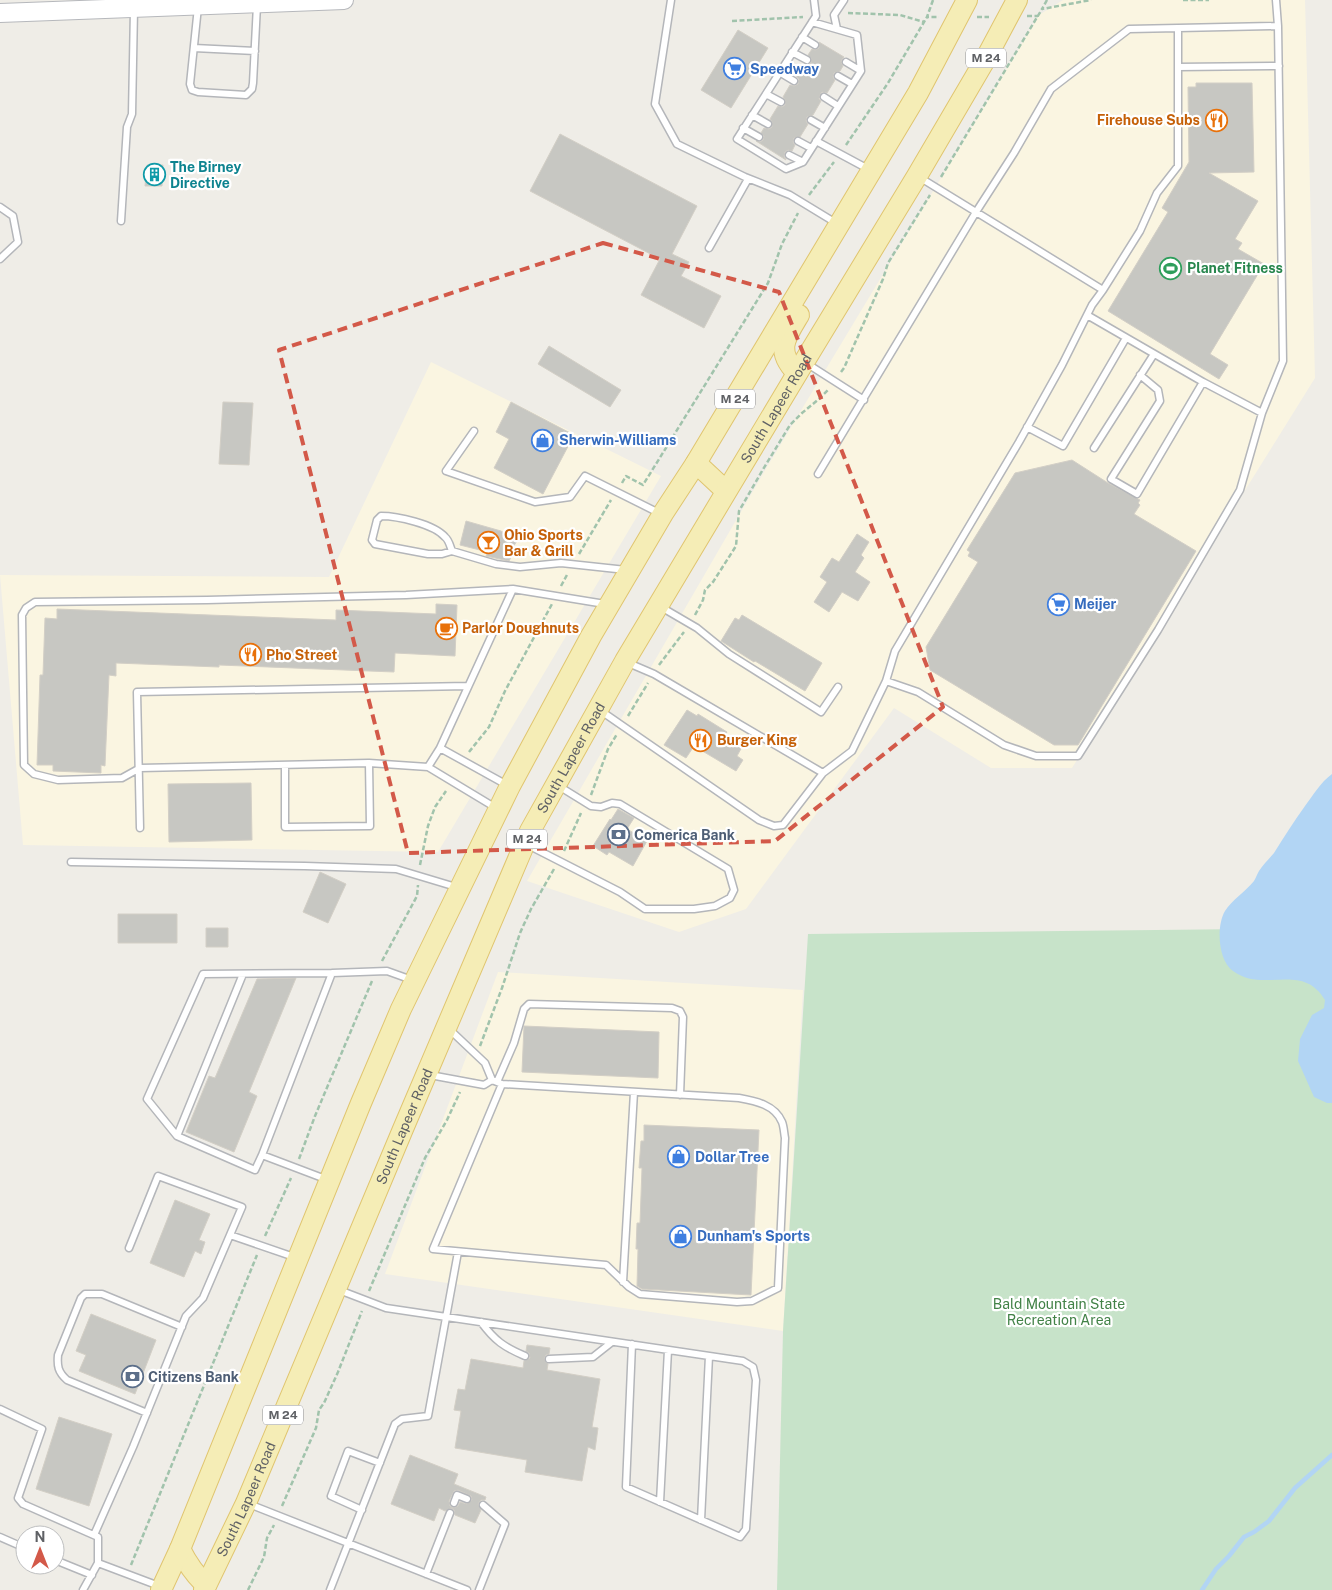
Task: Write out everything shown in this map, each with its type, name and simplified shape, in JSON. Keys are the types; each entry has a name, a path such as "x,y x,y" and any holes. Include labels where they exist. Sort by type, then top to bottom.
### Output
{"main road":[{"path":"0,13 344,0"},
{"name":"M 24","path":"162,1589 180,1549 361,1103 415,981 510,786 629,570 696,463 918,93 967,0"},
{"name":"South Lapeer Road","path":"205,1587 246,1503 525,844 625,661 800,367 917,176 985,60 1017,0"},
{"path":"800,367 787,363 784,352 786,341 792,327 873,192 874,166"},
{"path":"696,463 726,491"},
{"path":"180,1549 186,1562 205,1587"}],"lane":[{"path":"672,0 655,104 677,144 748,178 790,195 839,225"},
{"path":"812,22 857,35 861,71 803,162 786,169 737,139 743,128 766,94 779,72 792,52 812,22 816,16 814,0"},
{"path":"837,29 834,15 844,0"},
{"path":"886,681 918,692 1004,745 1036,756 1078,756 1158,630 1240,490 1262,413 1283,360 1279,66 1276,0"},
{"path":"198,6 190,84 192,90 246,95 252,89 253,83 257,3"},
{"path":"121,221 127,127 132,114 134,8"},
{"path":"818,474 1051,89 1129,29 1278,26"},
{"path":"598,709 759,820 774,826 783,824 823,773 852,751 886,681 895,651 1062,365 1087,315 1140,231 1157,193 1178,166 1178,28"},
{"path":"802,37 815,45"},
{"path":"194,48 255,50"},
{"path":"792,52 807,60"},
{"path":"846,62 861,71"},
{"path":"1178,67 1279,66"},
{"path":"779,72 794,81"},
{"path":"838,76 852,84"},
{"path":"766,94 781,102"},
{"path":"824,97 838,106"},
{"path":"752,115 768,124"},
{"path":"811,120 825,128"},
{"path":"743,128 759,138"},
{"path":"798,141 812,148"},
{"path":"816,141 874,166"},
{"path":"789,154 803,162"},
{"path":"917,176 1103,290"},
{"path":"708,248 748,178"},
{"path":"0,207 13,216 18,242 0,259"},
{"path":"1087,315 1203,382 1262,413"},
{"path":"1027,426 1063,446 1126,338"},
{"path":"1094,448 1154,354"},
{"path":"800,367 834,381 864,400"},
{"path":"1140,375 1158,390 1160,401 1111,479 1137,494 1203,382"},
{"path":"474,431 446,471 535,502 570,497 585,476 662,515"},
{"path":"452,551 447,538 437,529 392,516 381,516 377,520 372,540 375,544 428,554 442,554 452,551 496,564 520,566 560,563 629,570"},
{"path":"498,810 428,767 370,763 140,768 122,778 58,780 34,774 24,765 22,615 30,604 35,602 406,595 513,589 609,605"},
{"path":"428,767 440,748 513,589"},
{"path":"658,605 689,623 729,654 821,712 838,687"},
{"path":"625,661 654,674 823,773"},
{"path":"140,828 137,692 468,686"},
{"path":"440,748 510,786"},
{"path":"285,765 285,826 370,826 370,763"},
{"path":"525,844 620,892 645,909 694,909 715,906 730,898 734,890 728,869 620,804 612,803 600,807 591,806 557,784"},
{"path":"71,862 396,869 460,888"},
{"path":"332,973 255,1170 177,1136 147,1099 203,974 387,971 415,981"},
{"path":"177,1136 242,974"},
{"path":"426,1075 484,1085 497,1082 634,1092 680,1095 739,1098 756,1101 771,1108 782,1122 785,1138 778,1288 752,1301 737,1302 640,1294 623,1282 606,1265 433,1250 497,1082 514,1043 524,1009 529,1004 672,1008 680,1011 683,1017 680,1095"},
{"path":"446,1027 485,1063 497,1082"},
{"path":"623,1282 634,1092"},
{"path":"262,1155 330,1180"},
{"path":"94,1535 147,1413 186,1316 203,1298 242,1207 158,1176 129,1248"},
{"path":"230,1235 298,1258"},
{"path":"330,1590 395,1424 402,1419 428,1416 458,1252"},
{"path":"336,1288 386,1308 632,1344 743,1361 754,1367 756,1380 746,1529 740,1537 626,1487 632,1344"},
{"path":"147,1413 66,1380 60,1374 57,1364 58,1355 81,1298 86,1294 102,1294 182,1327"},
{"path":"481,1322 491,1336 504,1347 525,1356"},
{"path":"548,1359 593,1357 612,1342"},
{"path":"660,1502 668,1350"},
{"path":"701,1520 710,1356"},
{"path":"0,1409 42,1430 18,1498 22,1504 98,1537 98,1563 84,1590"},
{"path":"362,1510 331,1496 348,1451 380,1463"},
{"path":"454,1503 457,1495 467,1499"},
{"path":"246,1503 467,1590"},
{"path":"479,1590 505,1524 483,1505"},
{"path":"426,1574 450,1513"},
{"path":"0,1537 15,1544"},
{"path":"98,1563 162,1589"},
{"path":"65,1564 92,1575"}],"path":[{"path":"476,1055 502,988 520,933 531,909 560,861 566,844 596,785 608,748 662,659 673,647 697,612 705,590 713,582 736,546 739,511 790,425 826,392 844,368 883,279 888,263 1047,0"},
{"path":"1042,10 1091,0"},
{"path":"1184,0 1209,0"},
{"path":"248,1590 264,1557 266,1538 316,1428 319,1410 338,1372 373,1280 425,1158 447,1120 465,1082"}],"highlighted area":[{"path":"603,243 779,292 943,707 775,841 408,853 279,350"}],"shaded area":[{"path":"1063,0 1305,0 1315,378 1072,768 991,768 894,708 746,909 679,932 527,881 764,472 1039,15"},
{"path":"431,362 661,476 438,852 23,845 0,575 329,577"},
{"path":"498,972 803,990 783,1331 385,1274"}],"green space":[{"name":"Bald Mountain State Recreation Area","path":"1332,928 1332,1590 777,1590 783,1331 808,934"}],"water":[{"path":"1332,774 1332,1103 1327,1103 1314,1097 1298,1061 1300,1039 1312,1015 1324,1008 1325,1000 1316,988 1305,982 1294,980 1257,980 1233,971 1224,960 1220,943 1220,925 1225,911 1254,881 1259,871 1274,853 1314,793"}],"building":[{"name":"Speedway","path":"738,30 768,48 731,108 701,90"},
{"name":"Speedway","path":"819,42 844,57 841,61 843,66 840,71 834,73 833,77 835,80 827,93 822,92 820,95 819,99 821,101 813,115 807,117 806,121 808,124 800,137 794,138 793,142 795,145 792,151 788,150 785,152 786,160 756,141 760,142 763,140 764,136 761,133 764,128 769,129 772,127 770,119 778,106 782,107 785,105 783,97 790,85 798,84 799,79 796,76 803,64 808,65 811,63 811,58 808,55 812,49 819,48"},
{"path":"1196,83 1252,83 1254,172 1209,173 1258,201 1235,239 1242,243 1238,249 1264,264 1210,354 1228,365 1219,379 1108,311 1168,212 1162,208 1189,162 1188,87 1196,87"},
{"path":"560,134 697,206 672,254 689,262 681,276 721,296 704,328 641,295 660,259 530,191"},
{"name":"The Birney Directive","path":"147,165 163,165 162,186 145,186"},
{"path":"549,346 621,390 610,407 538,364"},
{"path":"223,402 253,403 249,465 219,464"},
{"path":"511,402 574,435 543,494 494,468 509,439 496,432"},
{"name":"Meijer","path":"1072,460 1108,483 1140,500 1138,503 1140,505 1134,514 1196,551 1078,745 1054,745 930,670 926,647 978,562 968,556 970,552 967,550 1015,473"},
{"name":"Ohio Sports Bar & Grill","path":"466,521 501,531 517,541 511,550 514,552 509,561 486,556 488,552 460,545"},
{"path":"857,534 869,542 861,555 864,558 855,572 870,582 858,601 842,592 829,612 814,602 827,582 820,577 832,558 839,562"},
{"path":"436,604 457,605 455,656 395,653 394,672 116,663 116,676 109,675 105,766 101,765 101,773 53,771 53,765 37,765 40,675 43,675 45,618 57,619 57,609 336,620 336,610 436,614"},
{"path":"742,615 822,663 805,691 721,641 735,618 739,620"},
{"name":"Burger King","path":"687,710 697,716 698,714 727,732 725,735 743,745 737,756 743,760 736,771 694,746 686,758 664,745"},
{"path":"251,783 252,840 169,842 168,784"},
{"name":"Comerica Bank","path":"618,809 634,818 627,829 647,841 633,866 609,852 607,855 593,846"},
{"path":"320,872 346,884 328,923 303,912"},
{"path":"118,914 177,914 177,943 118,943"},
{"path":"206,928 228,928 228,947 206,947"},
{"path":"296,978 249,1092 257,1096 234,1152 186,1132 209,1076 215,1078 257,979"},
{"path":"524,1026 659,1032 658,1078 522,1072"},
{"path":"644,1125 759,1130 751,1295 642,1289 637,1286 637,1223 640,1223 642,1168 639,1168 641,1141 644,1141"},
{"path":"175,1200 210,1214 199,1240 205,1242 201,1254 195,1251 184,1277 150,1263"},
{"path":"91,1314 156,1340 135,1394 79,1371 86,1355 76,1351"},
{"path":"527,1345 550,1348 549,1354 544,1359 548,1364 547,1370 600,1379 592,1427 598,1428 595,1450 588,1447 582,1481 525,1472 527,1460 455,1448 461,1411 454,1410 458,1389 465,1390 471,1359 523,1368 524,1361 530,1358 529,1353 526,1351"},
{"path":"59,1417 112,1434 89,1506 36,1489"},
{"path":"410,1455 458,1474 454,1484 486,1497 485,1500 481,1500 478,1504 481,1510 475,1523 455,1515 454,1510 451,1508 445,1511 439,1508 434,1521 391,1504","holes":["458,1490 471,1496 472,1500 467,1504 460,1502 458,1506 453,1508 450,1506 449,1501 454,1491"]}],"waterway":[{"path":"1202,1590 1216,1569 1244,1537 1269,1521 1295,1488 1332,1455"}],"place":[{"name":"Speedway","path":"734,69"},
{"name":"Firehouse Subs","path":"1216,120"},
{"name":"The Birney Directive","path":"154,175"},
{"name":"Planet Fitness","path":"1171,268"},
{"name":"Sherwin-Williams","path":"543,440"},
{"name":"Ohio Sports Bar & Grill","path":"488,543"},
{"name":"Meijer","path":"1058,604"},
{"name":"Parlor Doughnuts","path":"446,628"},
{"name":"Pho Street","path":"250,655"},
{"name":"Burger King","path":"701,740"},
{"name":"Comerica Bank","path":"618,835"},
{"name":"Dollar Tree","path":"679,1157"},
{"name":"Dunham's Sports","path":"681,1236"},
{"name":"Citizens Bank","path":"132,1377"}]}
